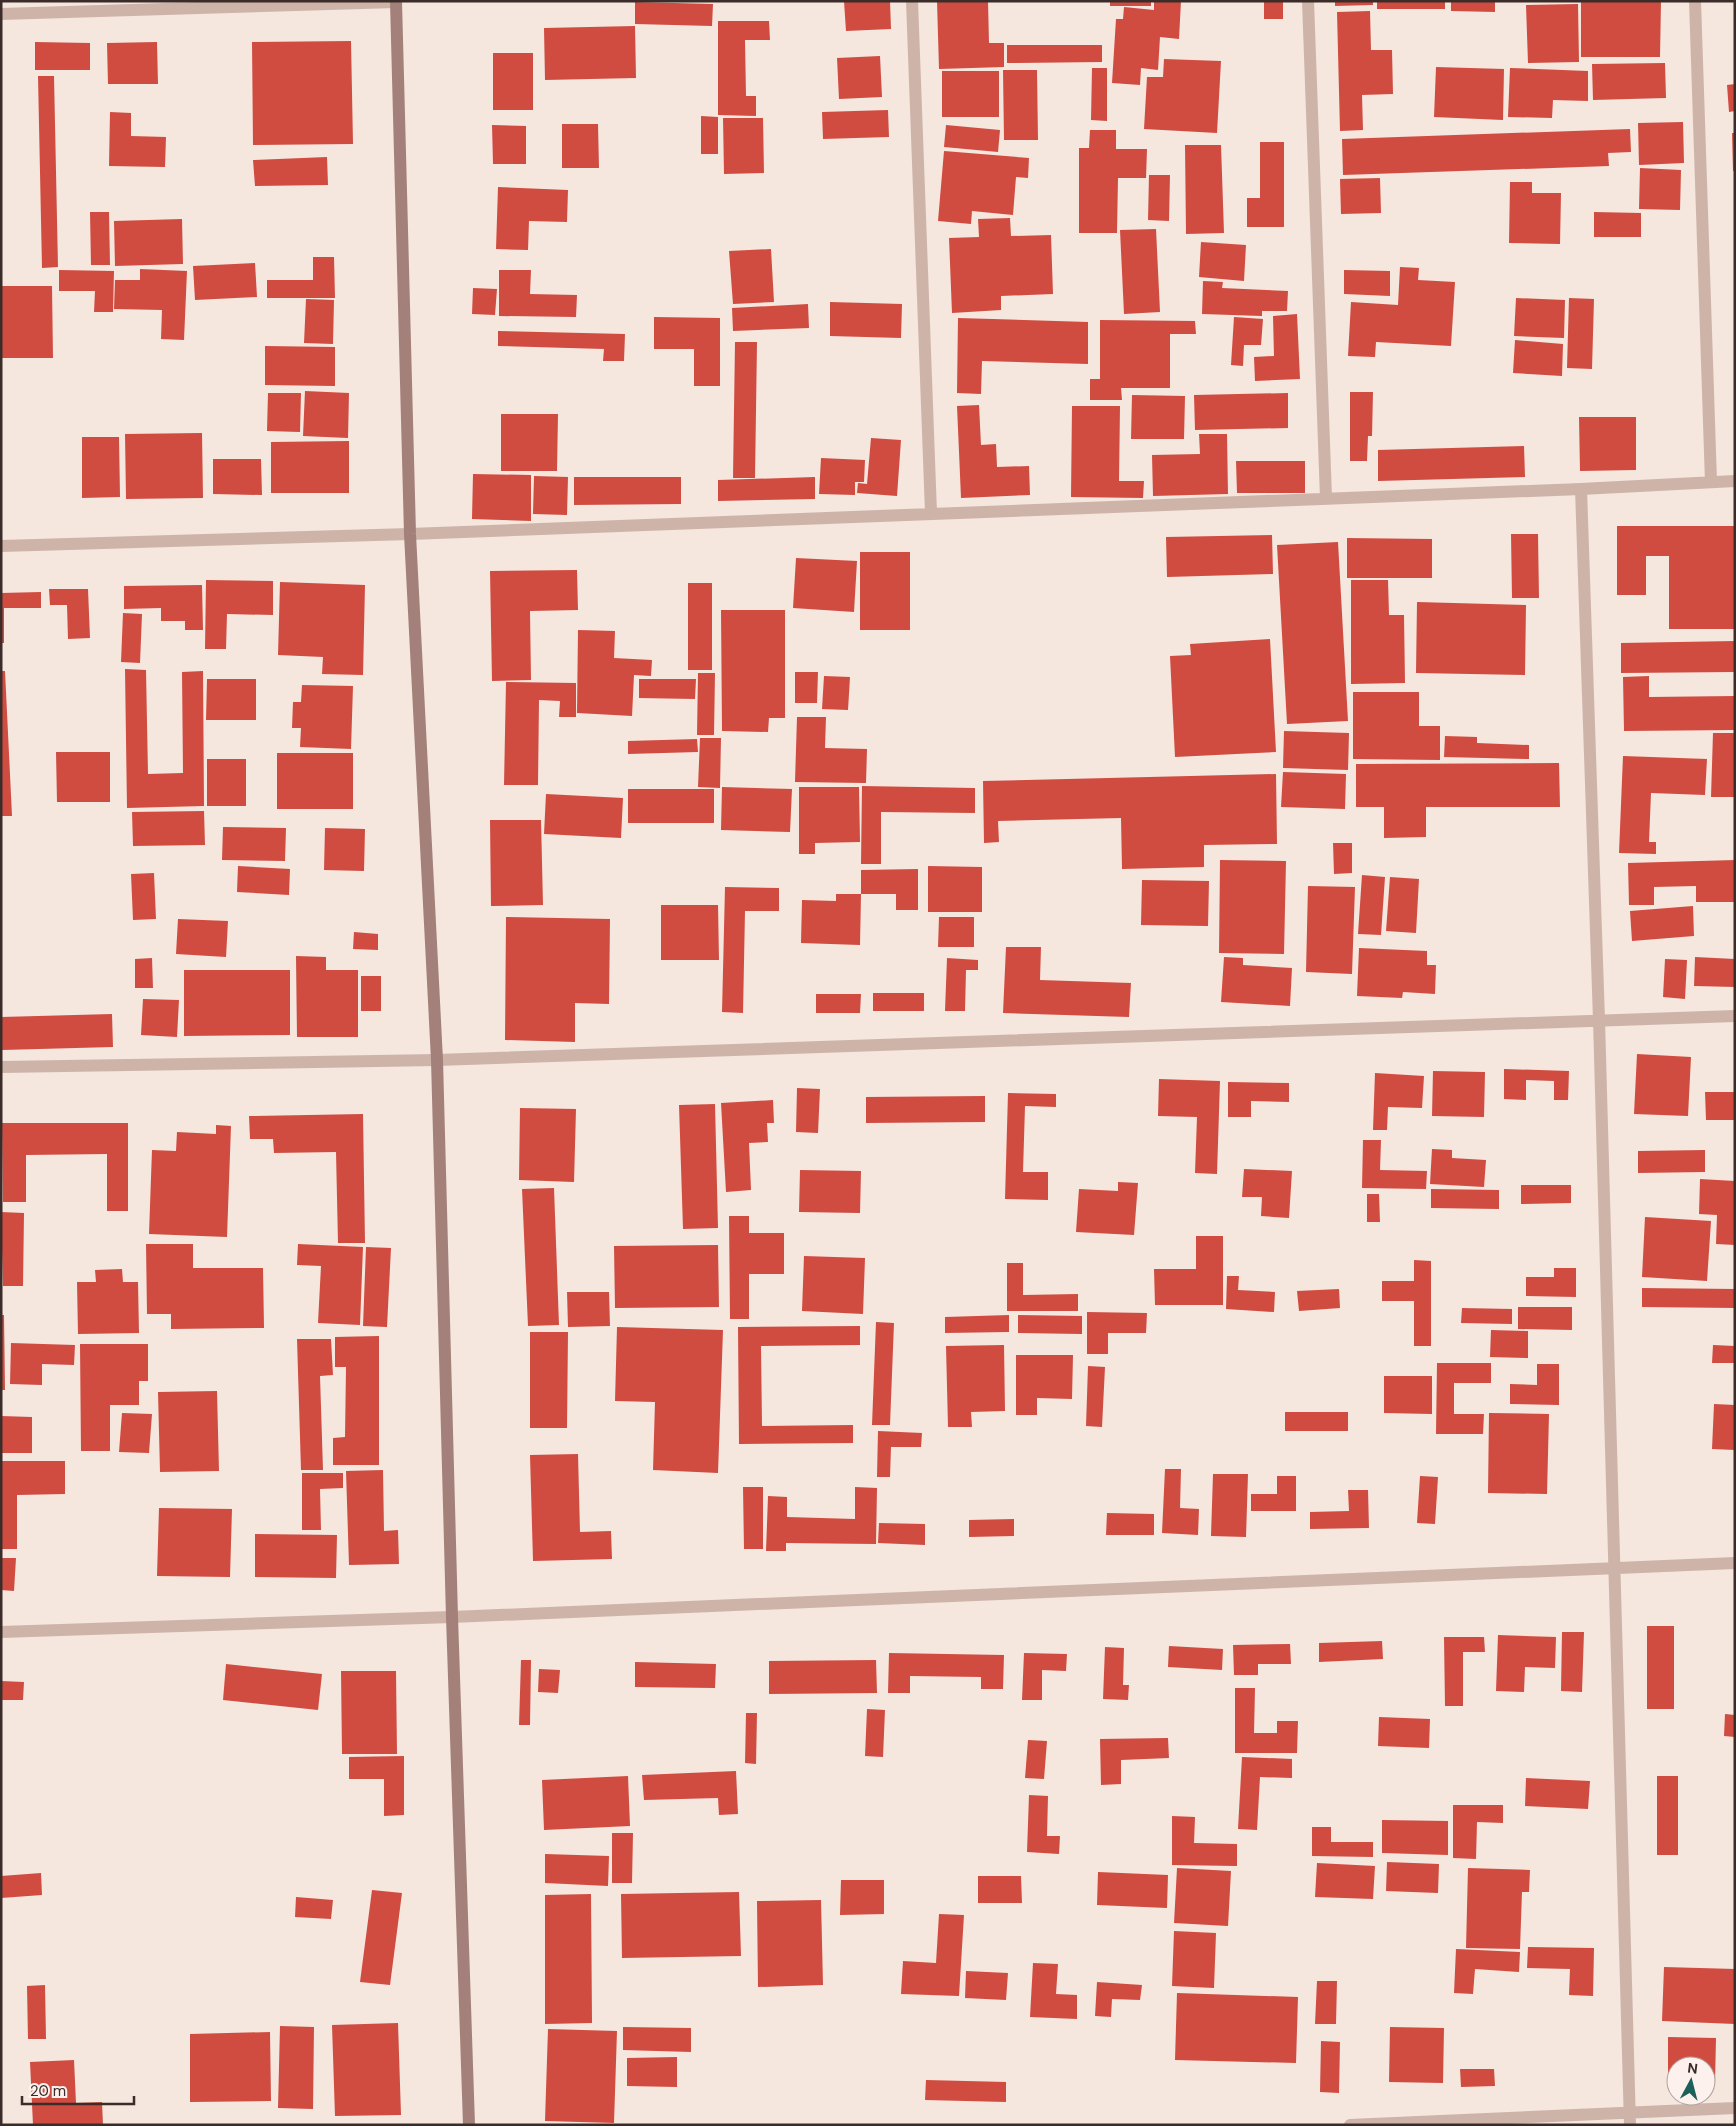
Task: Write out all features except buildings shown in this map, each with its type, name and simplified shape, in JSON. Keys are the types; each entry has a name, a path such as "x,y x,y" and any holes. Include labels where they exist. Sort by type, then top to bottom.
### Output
{"main road":[{"path":"396,2 410,534 437,1060 452,1617 469,2125"}],"street":[{"path":"912,1 931,513"},
{"path":"1308,1 1326,498"},
{"path":"1695,1 1711,482"},
{"path":"1,14 396,2"},
{"path":"1,546 410,534 1581,489 1735,481"},
{"path":"1581,489 1599,1020 1630,2119"},
{"path":"1,1067 437,1060 1735,1016"},
{"path":"1,1632 452,1617 1735,1563"},
{"path":"1350,2125 1630,2119 1735,2108"}]}
